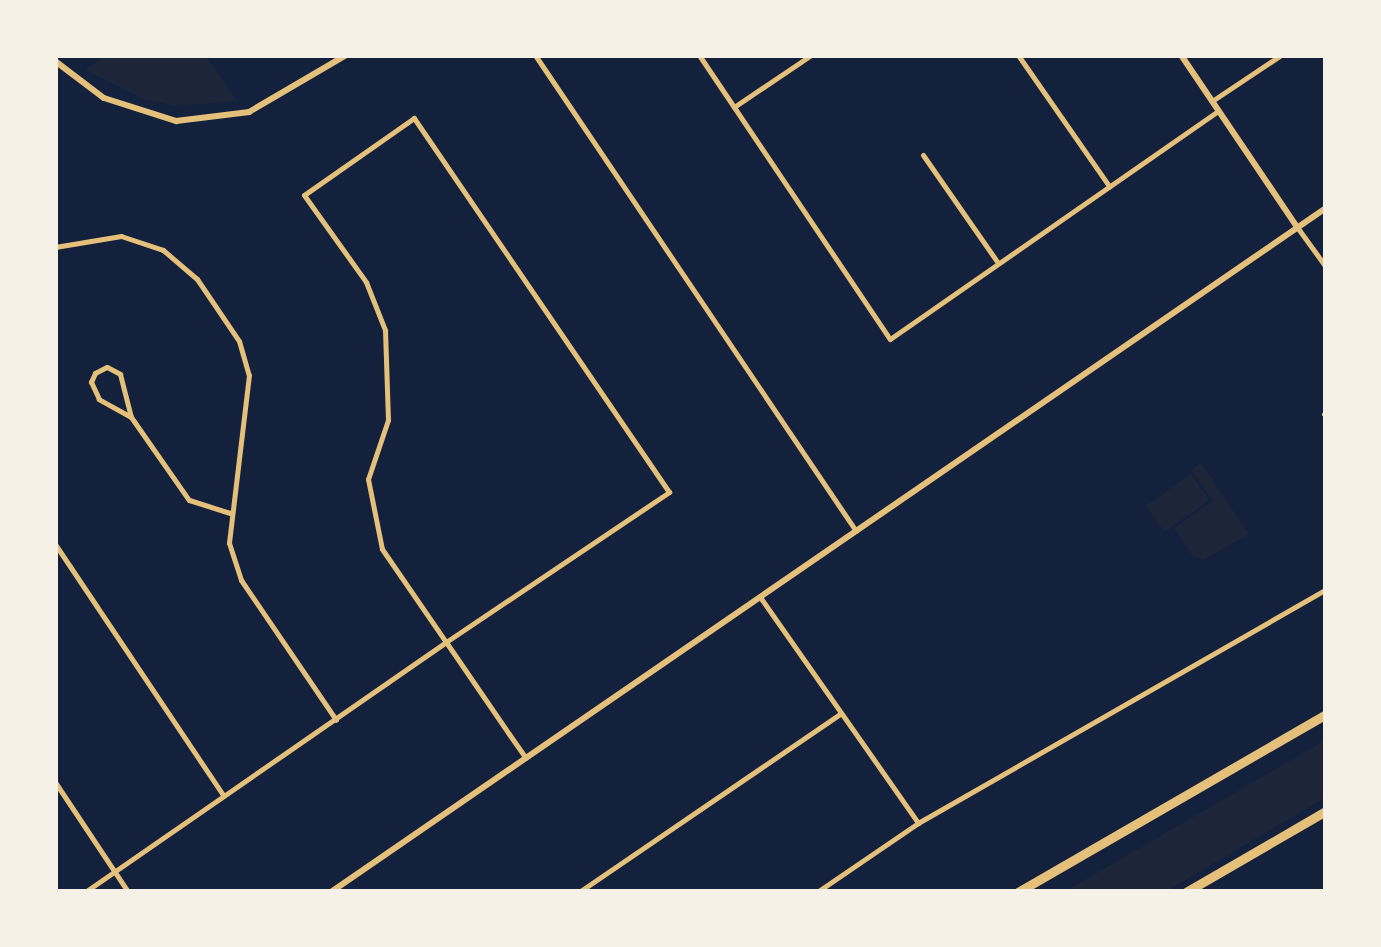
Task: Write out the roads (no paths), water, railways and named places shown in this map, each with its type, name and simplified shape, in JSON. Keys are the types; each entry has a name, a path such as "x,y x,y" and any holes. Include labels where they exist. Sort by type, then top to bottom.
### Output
{"highway":[{"path":"1018,892 1326,714"},
{"path":"1186,892 1326,811"}],"main road":[{"path":"55,62 88,89 140,114 176,121 249,112 346,55"},
{"path":"1181,55 1297,227"},
{"path":"331,892 1326,208"}],"street":[{"path":"536,55 856,531"},
{"path":"699,55 890,338 1218,111"},
{"path":"734,108 812,55"},
{"path":"1018,55 1109,186"},
{"path":"1212,101 1281,55"},
{"path":"85,892 446,642 669,492 414,118 304,195 366,282 385,330 388,420 368,479 371,516 382,549 446,642 526,758"},
{"path":"923,154 998,263"},
{"path":"1297,227 1326,268"},
{"path":"55,247 121,236 163,250 196,280 240,341 249,375 229,543 242,580 336,720"},
{"path":"131,417 94,392 91,382 101,368 120,374 131,417 189,500 230,513"},
{"path":"55,544 224,796"},
{"path":"817,892 918,823 1326,589"},
{"path":"760,597 918,823"},
{"path":"579,892 841,713"},
{"path":"55,782 128,892"}]}
